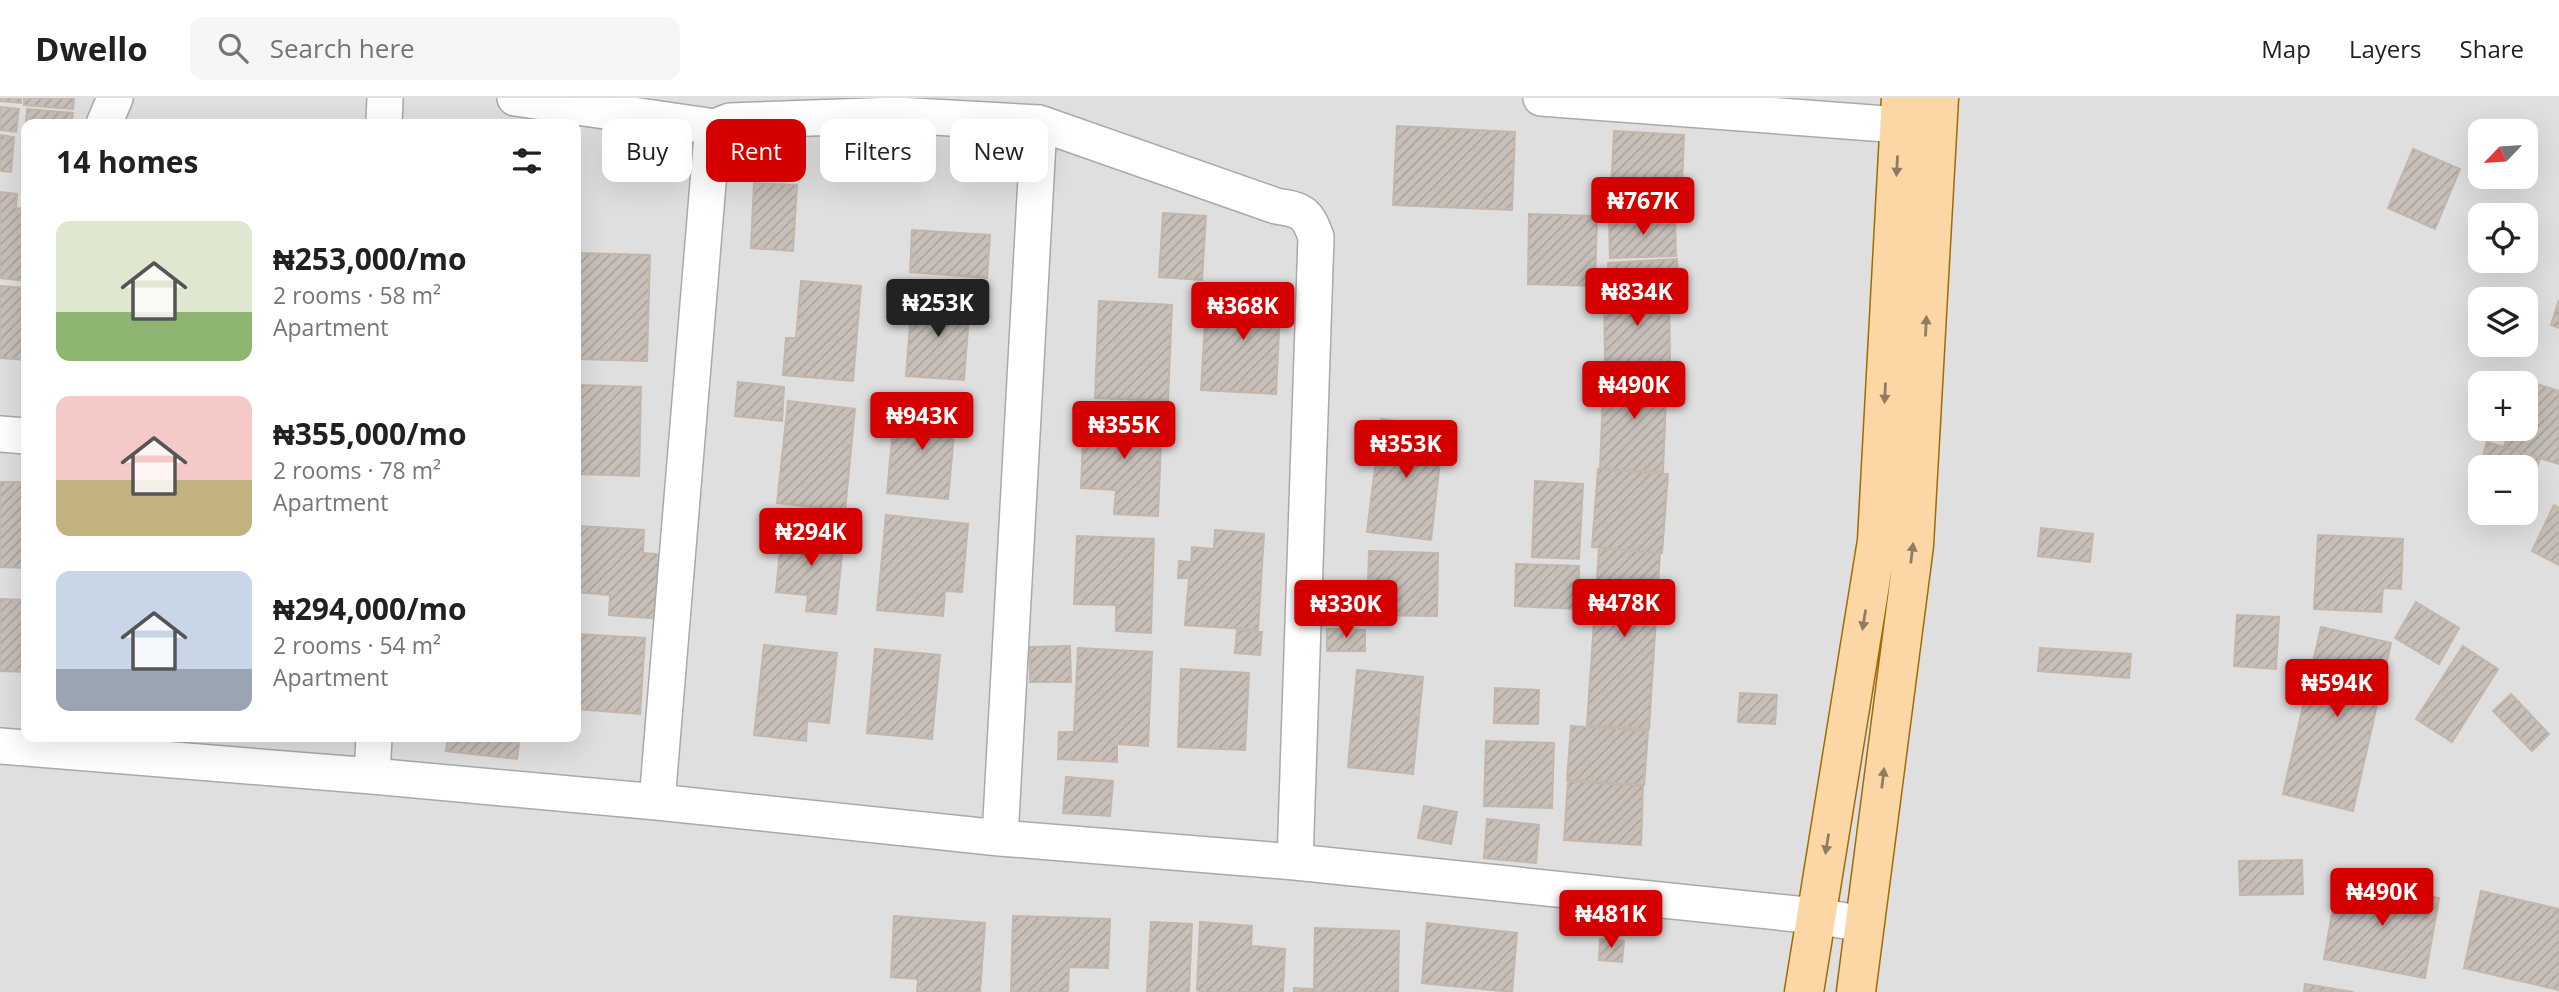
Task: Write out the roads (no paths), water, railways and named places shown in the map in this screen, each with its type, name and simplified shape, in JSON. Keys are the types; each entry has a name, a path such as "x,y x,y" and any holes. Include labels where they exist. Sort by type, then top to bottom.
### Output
{"main road":[{"path":"1856,992 1914,545 1939,98"},
{"path":"1804,992 1877,541 1900,112"}],"street":[{"path":"106,119 115,98"},
{"path":"384,119 385,98"},
{"path":"515,98 706,126"},
{"path":"1541,98 1900,112"},
{"path":"786,119 897,115 968,119"},
{"path":"1048,126 1276,206 1298,209 1310,220 1316,237 1295,862"},
{"path":"657,802 708,182"},
{"path":"1000,838 1036,182"},
{"path":"0,434 21,436"},
{"path":"372,776 374,742"},
{"path":"0,746 372,776 657,802 1000,838 1295,862 1864,923"}]}
